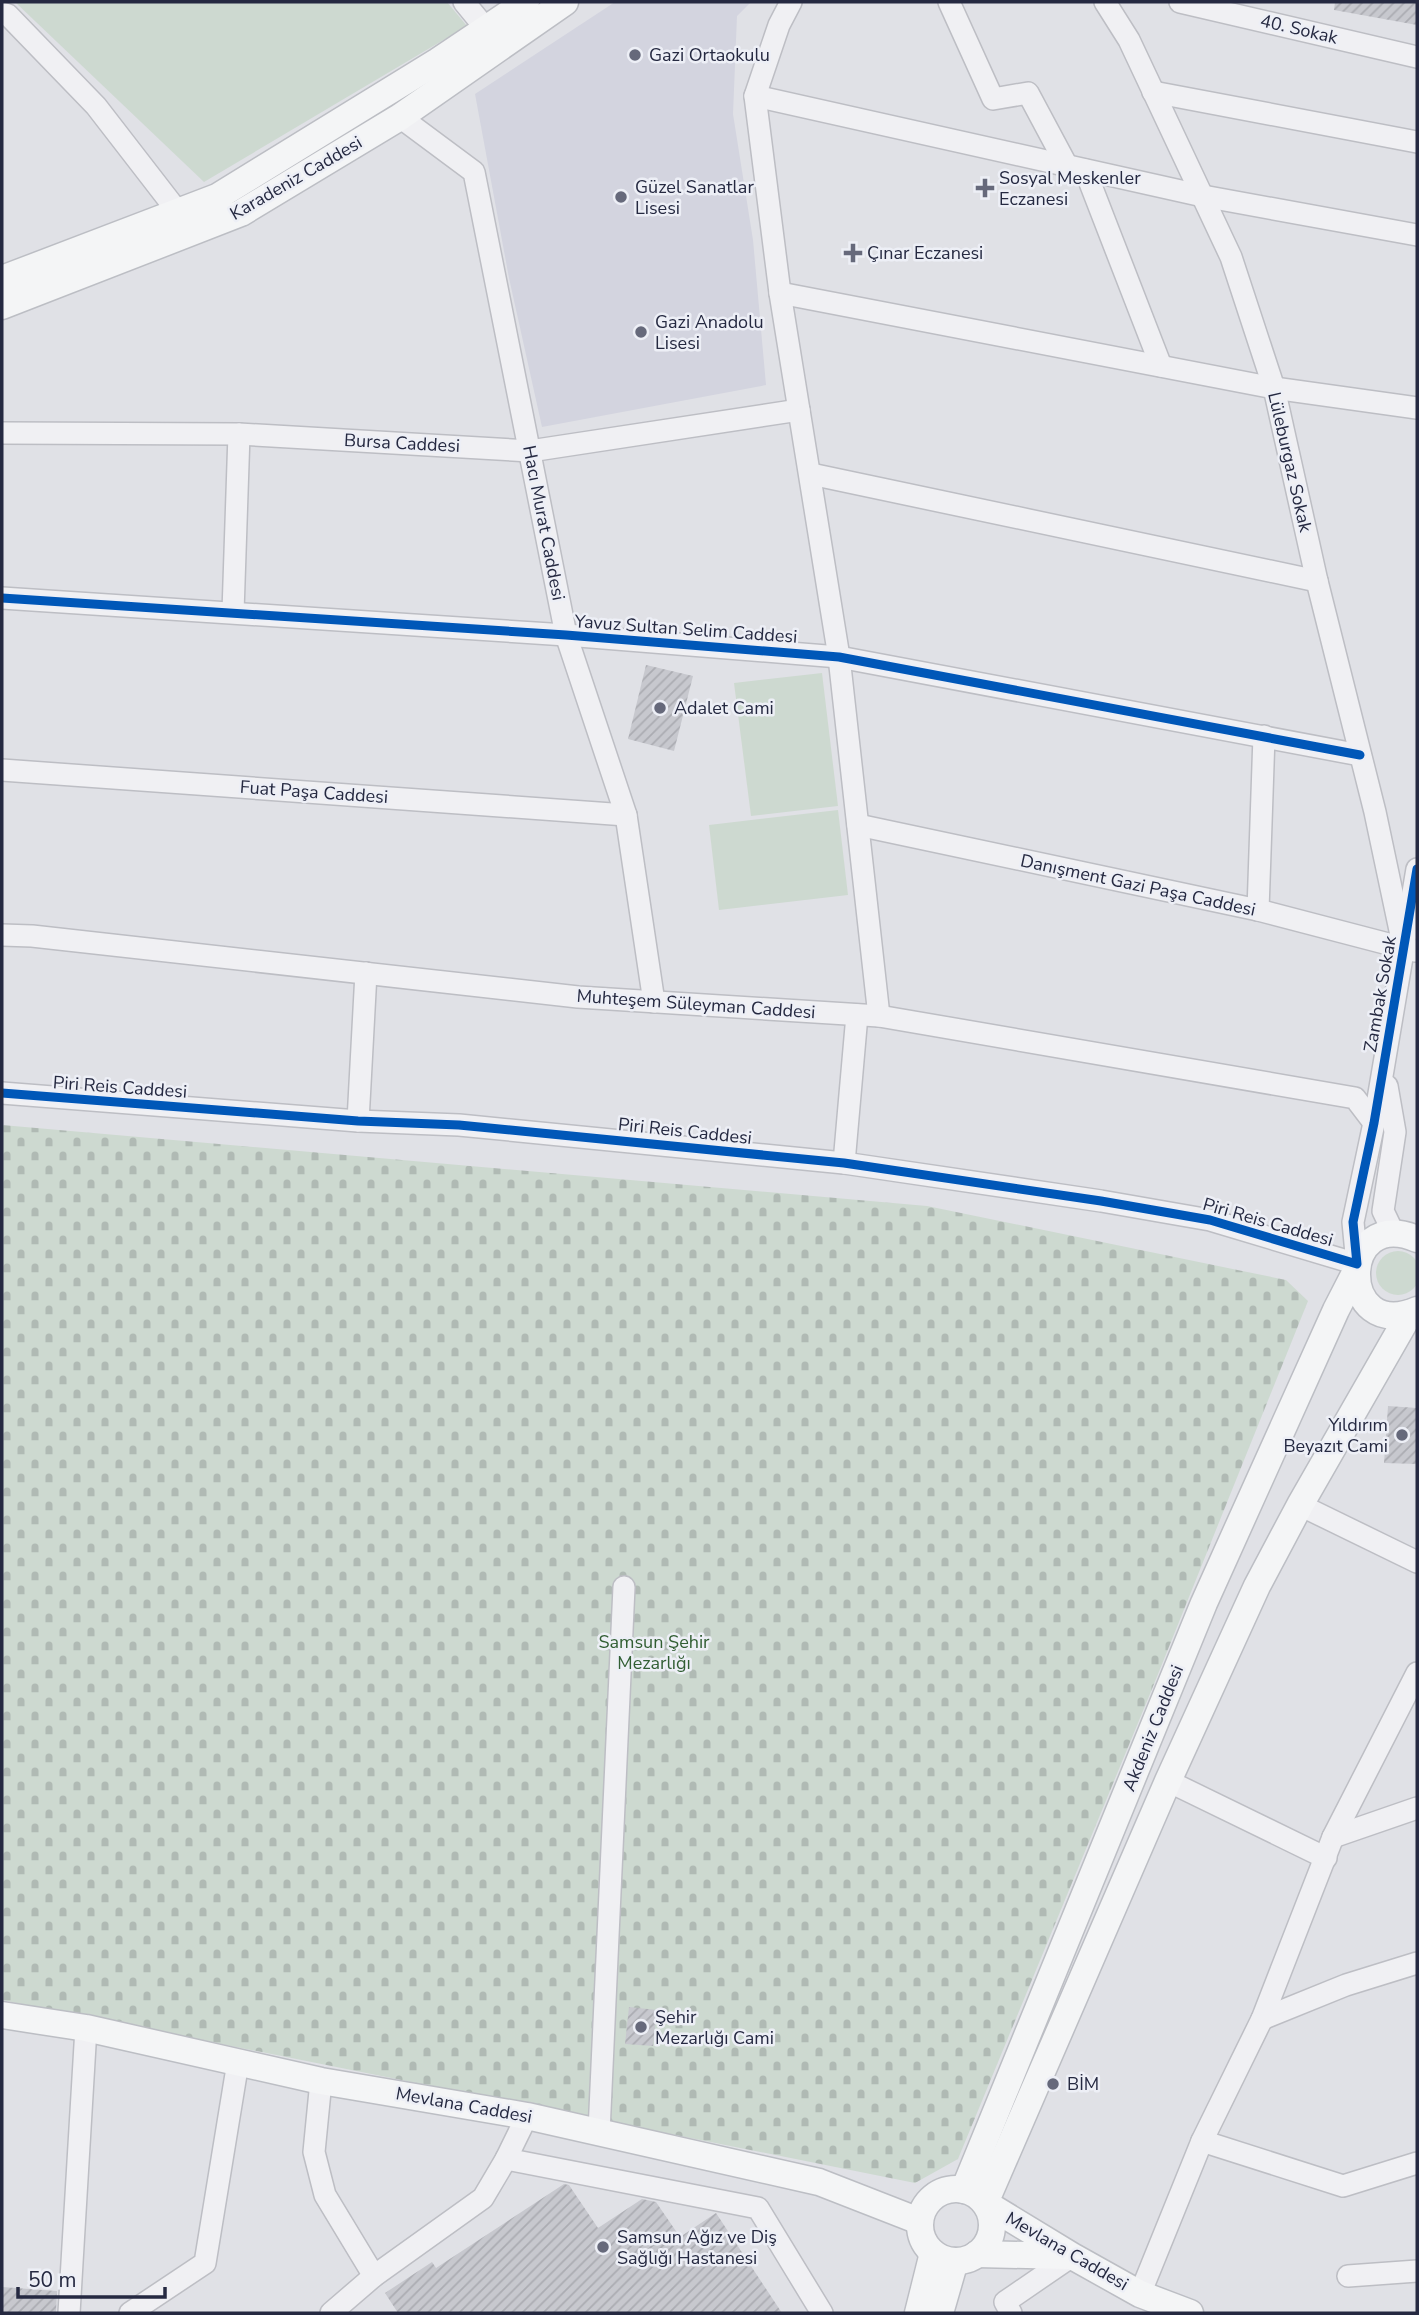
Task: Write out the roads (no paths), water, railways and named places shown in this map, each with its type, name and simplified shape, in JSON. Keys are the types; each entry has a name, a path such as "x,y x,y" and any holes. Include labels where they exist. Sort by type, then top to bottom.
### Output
{"main road":[{"name":"Karadeniz Caddesi","path":"2,279 217,197 486,30 526,2"},
{"name":"Karadeniz Caddesi","path":"2,306 241,213 400,117 565,2"},
{"path":"1406,1236 1417,1215"},
{"name":"Akdeniz Caddesi","path":"974,2196 1205,1603 1330,1323 1362,1252 1381,1236 1406,1236"},
{"path":"1356,1268 1358,1290 1375,1310 1388,1315 1414,1312"},
{"name":"Akdeniz Caddesi","path":"974,2196 1257,1586 1300,1505 1414,1312"},
{"name":"Mevlana Caddesi","path":"2,2015 86,2028 321,2081 527,2116 819,2182 925,2210"},
{"path":"918,2313 955,2256 990,2236 990,2213 974,2196 940,2192 925,2210 920,2233 925,2244 955,2256 1072,2256"},
{"name":"Mevlana Caddesi","path":"974,2196 1152,2302 1190,2313"},
{"path":"940,2313 955,2256"}],"street":[{"path":"464,2 486,30"},
{"path":"791,2 779,25 755,96 780,293 839,657 879,1016"},
{"path":"949,2 993,99 1028,93 1076,168 1161,366"},
{"name":"Lüleburgaz Sokak","path":"1104,2 1129,40 1231,257 1274,388 1317,581 1411,950"},
{"name":"40. Sokak","path":"1180,2 1417,57"},
{"path":"2,13 8,15 96,106 178,212"},
{"path":"1153,92 1417,142"},
{"path":"755,96 1203,197 1417,235"},
{"name":"Hacı Murat Caddesi","path":"400,117 474,172 566,635 626,815 654,1002"},
{"path":"780,293 1274,388 1417,408"},
{"name":"Bursa Caddesi","path":"2,433 239,434 530,451 799,410"},
{"path":"233,612 239,434"},
{"path":"811,474 1317,581"},
{"name":"Yavuz Sultan Selim Caddesi","path":"2,598 566,635 839,657 1360,755"},
{"path":"1258,910 1264,736"},
{"name":"Fuat Paşa Caddesi","path":"2,770 626,815"},
{"name":"Danışment Gazi Paşa Caddesi","path":"858,825 1258,910 1411,950"},
{"name":"Zambak Sokak","path":"1356,1268 1353,1222 1411,950 1417,869"},
{"name":"Muhteşem Süleyman Caddesi","path":"2,935 32,936 578,997 879,1016 1354,1098 1374,1123"},
{"path":"358,1121 366,973"},
{"path":"844,1163 857,1015"},
{"path":"1384,1068 1395,1132 1383,1210 1406,1236"},
{"name":"Piri Reis Caddesi","path":"2,1093 358,1121 459,1125 844,1163 1210,1220 1356,1268"},
{"path":"1300,1505 1417,1562"},
{"path":"599,2132 624,1587"},
{"path":"1152,2302 1202,2141 1262,2019 1330,1847 1417,1673"},
{"path":"1168,1781 1330,1847 1417,1808"},
{"path":"1262,2019 1346,1985 1417,1963"},
{"path":"69,2313 86,2028"},
{"path":"130,2313 205,2263 238,2062"},
{"path":"321,2081 314,2152 325,2195 373,2276"},
{"path":"331,2313 373,2276 483,2198 527,2116"},
{"path":"1202,2141 1343,2186 1417,2163"},
{"path":"506,2159 758,2208 822,2313"},
{"path":"1011,2313 1005,2302 1072,2256"},
{"path":"1348,2276 1417,2271"}],"place":[{"name":"Gazi Ortaokulu","path":"635,55"},
{"name":"Sosyal Meskenler Eczanesi","path":"985,188"},
{"name":"Güzel Sanatlar Lisesi","path":"621,197"},
{"name":"Çınar Eczanesi","path":"853,253"},
{"name":"Gazi Anadolu Lisesi","path":"641,332"},
{"name":"Adalet Cami","path":"660,708"},
{"name":"Yıldırım Beyazıt Cami","path":"1402,1435"},
{"name":"Şehir Mezarlığı Cami","path":"641,2027"},
{"name":"BİM","path":"1053,2084"},
{"name":"Samsun Ağız ve Diş Sağlığı Hastanesi","path":"603,2247"}],"park label":[{"name":"Samsun Şehir Mezarlığı","path":"654,1652"}]}
